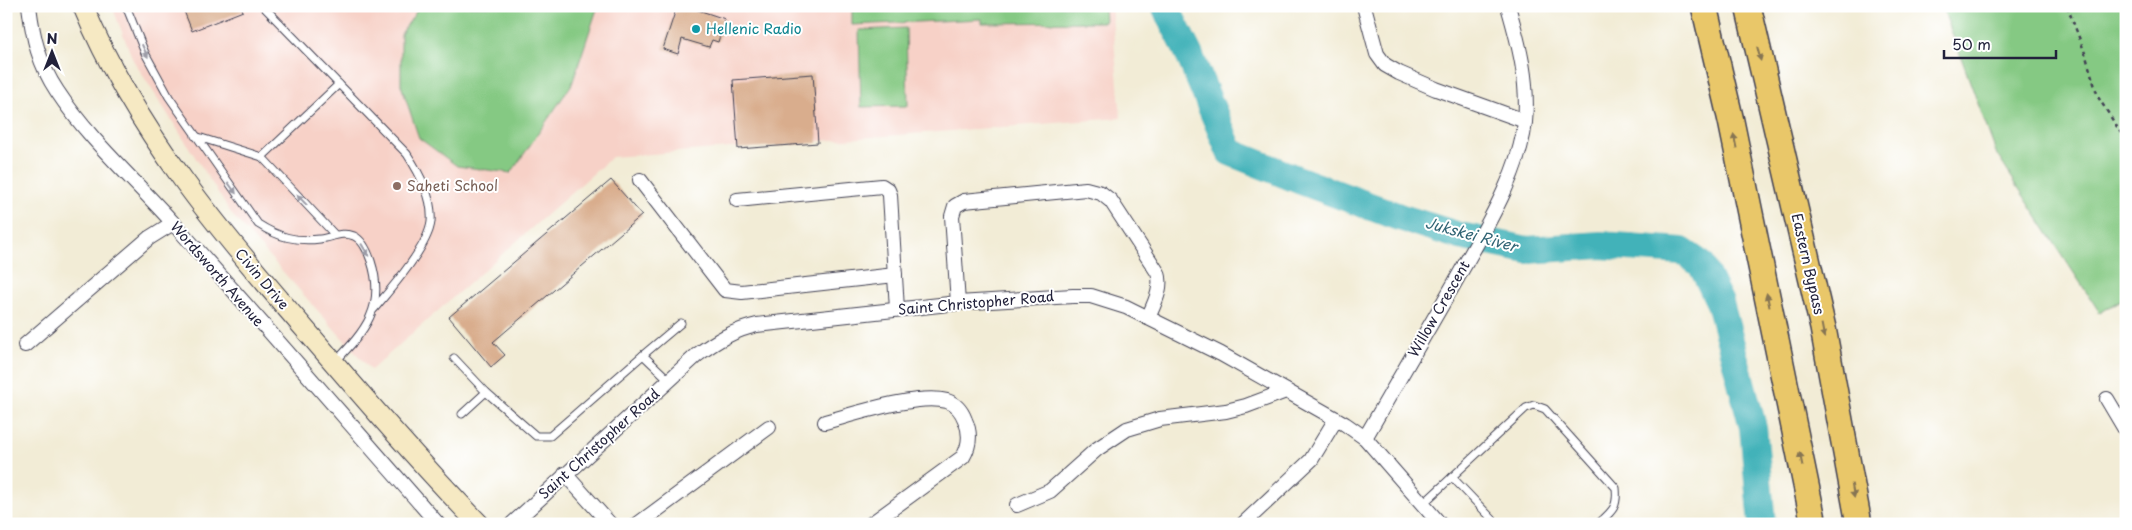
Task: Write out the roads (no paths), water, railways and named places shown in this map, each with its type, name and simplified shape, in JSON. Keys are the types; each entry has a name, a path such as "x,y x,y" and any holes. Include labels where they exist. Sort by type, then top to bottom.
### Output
{"highway":[{"path":"1704,6 1730,121 1814,524"},
{"name":"Eastern Bypass","path":"1748,6 1823,328 1858,524"}],"main road":[{"name":"Civin Drive","path":"83,6 121,88 169,162 253,270 479,524"}],"street":[{"name":"Wordsworth Avenue","path":"28,6 39,58 57,91 77,119 173,223 438,524"},
{"path":"1364,6 1377,54 1385,65 1436,89 1525,121"},
{"name":"Willow Crescent","path":"1365,438 1470,255 1515,165 1522,142 1527,90 1523,62 1508,6"},
{"path":"640,180 725,290 742,292 895,275"},
{"path":"737,200 882,186 888,190 890,195 897,310"},
{"path":"958,303 952,216 956,206 964,201 1086,189 1101,193 1111,201 1158,273 1160,286 1148,318"},
{"path":"25,344 150,238 173,223"},
{"name":"Saint Christopher Road","path":"512,524 698,355 722,338 744,328 958,303 1091,296 1126,307 1221,354 1336,419 1365,438 1440,524"},
{"path":"1017,506 1050,491 1097,449 1127,429 1160,418 1226,411 1246,406 1286,391"},
{"path":"2107,399 2126,431"},
{"path":"825,422 916,400 947,401 962,413 968,426 970,441 963,457 871,524"},
{"path":"1243,524 1311,460 1336,419"},
{"path":"638,524 769,427"},
{"path":"565,474 610,524"}],"lane":[{"path":"126,6 150,63 169,97 258,224 272,233 295,240 320,239 344,234 355,236 367,249 376,278 373,310"},
{"path":"263,6 407,154 421,176 429,202 431,223 421,246 399,280 373,310 359,337 334,363"},
{"path":"262,158 339,84"},
{"path":"195,136 262,158 335,235"},
{"path":"454,358 486,392 536,436 550,436 681,323"},
{"path":"643,355 670,380"},
{"path":"462,414 486,392"},
{"path":"1423,504 1526,408 1534,405 1545,409 1616,488 1617,500 1614,508 1598,524"},
{"path":"1452,477 1497,524"}],"waterway":[{"name":"Jukskei River","path":"1165,6 1189,54 1230,152 1399,217 1460,236 1527,250 1601,245 1682,251 1701,264 1720,303 1753,427 1762,524"}],"place":[{"name":"Hellenic Radio","path":"696,29"},
{"name":"Saheti School","path":"397,186"}]}
